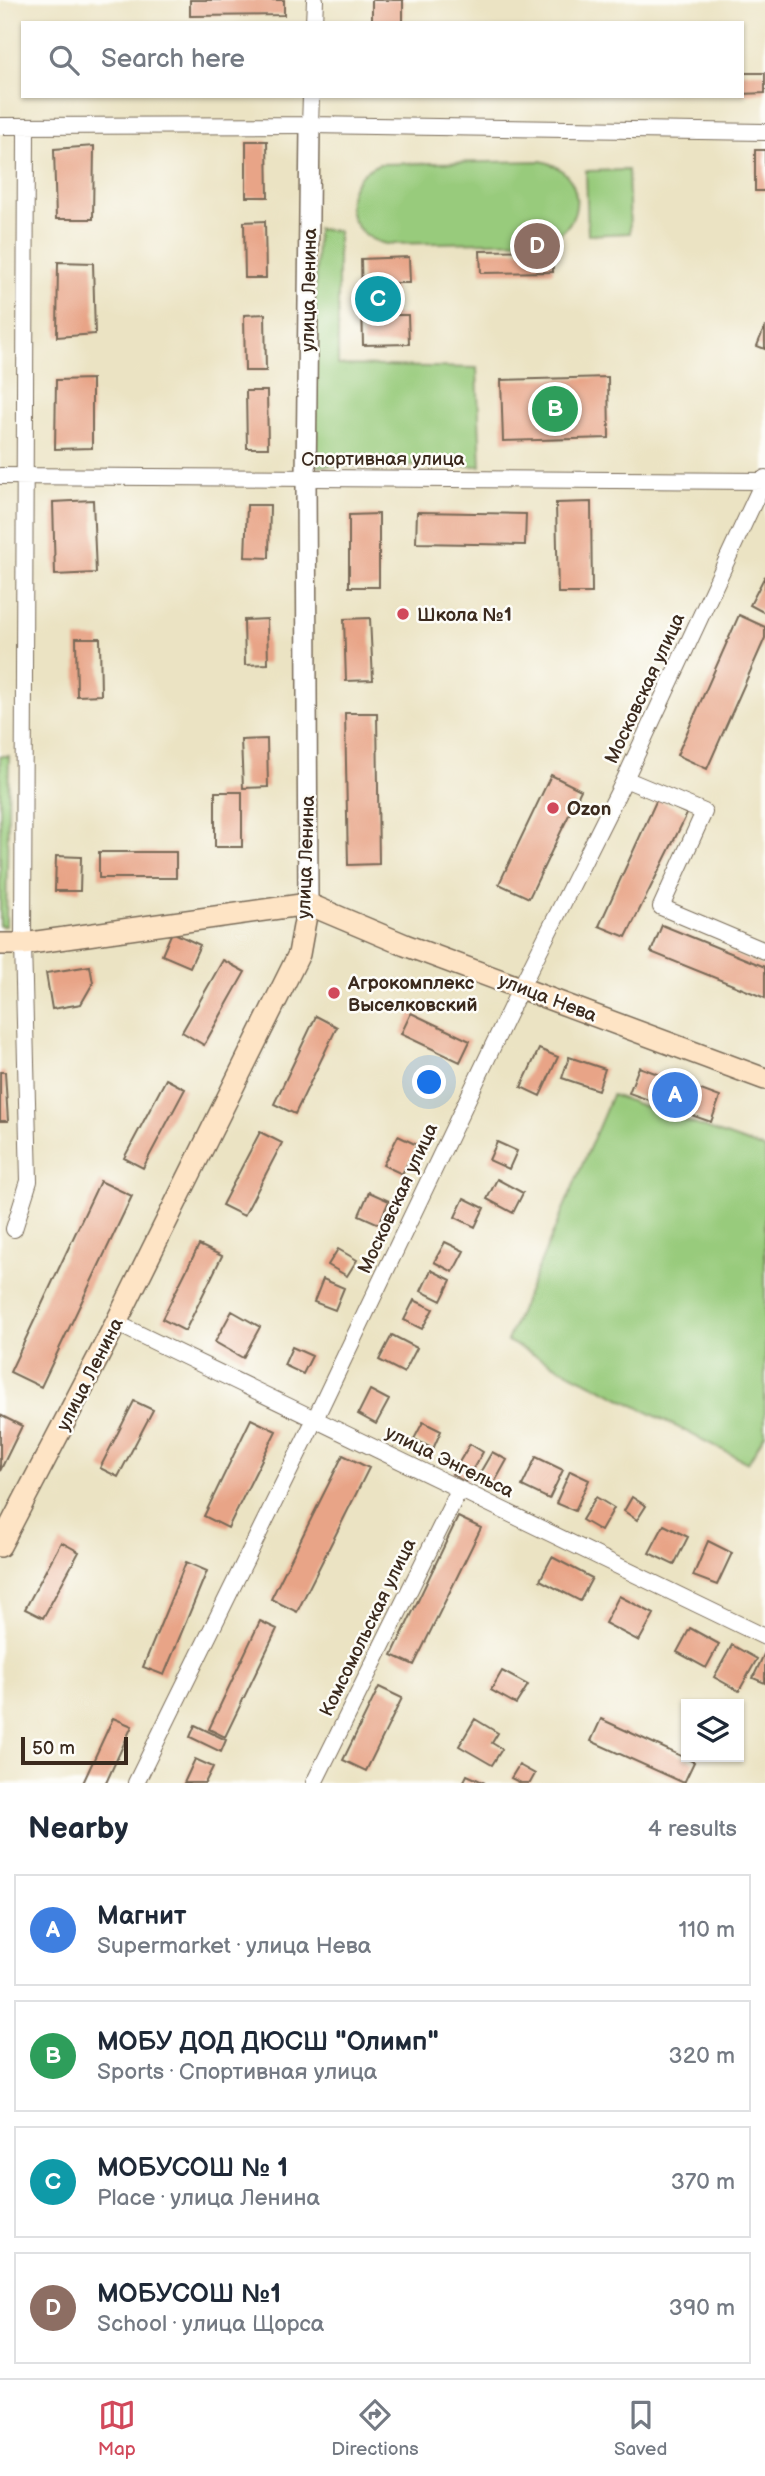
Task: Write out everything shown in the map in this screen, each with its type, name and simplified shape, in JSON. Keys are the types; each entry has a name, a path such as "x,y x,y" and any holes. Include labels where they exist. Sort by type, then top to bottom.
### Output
{"main road":[{"path":"0,944 23,944 307,904"},
{"name":"улица Нева","path":"307,904 405,945 765,1079"},
{"name":"улица Ленина","path":"0,1546 116,1323 299,954 307,904"}],"street":[{"path":"314,21 315,0"},
{"name":"улица Ленина","path":"307,904 306,479 311,98"},
{"path":"0,127 310,125 765,132"},
{"path":"14,1229 29,1181 23,944 26,126"},
{"name":"Спортивная улица","path":"0,476 765,480"},
{"name":"Московская улица","path":"136,1783 315,1419 521,987 625,779 765,480"},
{"path":"625,779 704,812 661,907 765,951"},
{"name":"улица Энгельса","path":"116,1323 765,1637"},
{"name":"Комсомольская улица","path":"314,1783 459,1490"}],"green space":[{"path":"541,161 556,166 566,175 576,198 570,223 561,233 547,241 386,244 371,239 360,230 353,219 351,194 356,182 365,172 379,164"},
{"path":"628,170 630,233 588,235 586,171"},
{"path":"317,229 338,231 338,365 477,368 481,466 317,466 314,365"},
{"path":"0,756 9,756 6,926 0,926"},
{"path":"612,1095 765,1149 765,1434 748,1463 507,1341"}],"building":[{"path":"190,0 284,0 284,15 190,16"},
{"path":"372,0 403,0 403,21 372,21"},
{"path":"744,73 765,73 765,93 744,94"},
{"path":"246,141 267,141 268,197 246,197"},
{"path":"94,146 93,219 56,219 54,149"},
{"path":"755,150 765,150 765,191 755,191"},
{"path":"265,221 266,278 245,278 244,222"},
{"path":"552,250 553,272 481,273 480,251"},
{"path":"409,257 410,283 394,283 395,315 408,315 409,344 363,345 361,259"},
{"path":"58,262 93,263 95,334 57,337"},
{"path":"265,314 266,371 245,371 244,315"},
{"path":"765,326 765,349 757,346"},
{"path":"608,377 609,438 503,441 501,380"},
{"path":"92,379 92,448 55,449 56,380"},
{"path":"246,391 267,391 268,448 247,448"},
{"path":"93,500 96,573 55,575 53,502"},
{"path":"591,502 592,593 558,593 556,503"},
{"path":"247,505 270,505 269,558 245,557"},
{"path":"417,512 526,514 525,545 416,543"},
{"path":"379,514 379,587 349,587 349,515"},
{"path":"765,576 765,613 750,605"},
{"path":"739,615 765,627 765,638 707,769 677,755"},
{"path":"370,618 373,680 346,681 344,619"},
{"path":"267,619 268,664 245,665 244,620"},
{"path":"76,638 100,638 101,695 77,696"},
{"path":"345,713 377,713 379,864 348,865"},
{"path":"267,739 268,787 243,788 241,740"},
{"path":"551,775 581,790 529,898 499,884"},
{"path":"215,792 242,792 242,847 215,847"},
{"path":"657,799 687,814 626,937 599,926"},
{"path":"99,852 176,852 176,878 99,878"},
{"path":"56,856 81,857 80,891 55,891"},
{"path":"662,925 765,967 765,998 651,952"},
{"path":"172,932 200,945 190,967 162,955"},
{"path":"223,960 245,972 204,1045 182,1032"},
{"path":"90,966 93,983 81,1004 52,1009 46,973"},
{"path":"411,1013 470,1041 460,1062 401,1034"},
{"path":"316,1016 337,1027 295,1114 274,1104"},
{"path":"539,1049 558,1057 540,1096 521,1087"},
{"path":"569,1057 605,1069 598,1090 562,1078"},
{"path":"639,1067 720,1097 711,1122 629,1093"},
{"path":"0,1072 5,1072 8,1121 0,1121"},
{"path":"166,1079 185,1089 143,1168 124,1158"},
{"path":"260,1132 282,1143 244,1216 222,1205"},
{"path":"398,1136 417,1145 402,1174 383,1165"},
{"path":"497,1142 517,1151 509,1169 489,1160"},
{"path":"497,1179 523,1193 513,1213 487,1199"},
{"path":"100,1181 132,1196 41,1387 10,1372"},
{"path":"369,1192 389,1201 379,1224 359,1215"},
{"path":"464,1198 484,1208 475,1227 455,1217"},
{"path":"445,1242 464,1251 453,1272 434,1262"},
{"path":"199,1245 222,1256 185,1331 162,1319"},
{"path":"338,1249 357,1260 347,1276 328,1265"},
{"path":"431,1270 451,1280 441,1301 421,1291"},
{"path":"323,1279 344,1288 335,1310 314,1302"},
{"path":"414,1300 433,1309 422,1329 404,1320"},
{"path":"232,1311 260,1327 243,1358 215,1342"},
{"path":"392,1335 417,1348 404,1373 379,1360"},
{"path":"292,1347 312,1356 303,1374 284,1365"},
{"path":"370,1390 389,1400 376,1424 358,1414"},
{"path":"134,1401 153,1410 118,1477 100,1468"},
{"path":"0,1415 22,1426 0,1471"},
{"path":"251,1419 276,1431 228,1528 204,1516"},
{"path":"423,1422 441,1431 433,1449 414,1439"},
{"path":"470,1444 483,1452 465,1482 452,1474"},
{"path":"492,1452 507,1460 493,1485 478,1476"},
{"path":"343,1455 369,1468 297,1612 271,1599"},
{"path":"536,1457 563,1470 549,1499 522,1486"},
{"path":"570,1471 589,1480 575,1511 556,1503"},
{"path":"596,1497 614,1508 601,1531 582,1520"},
{"path":"632,1497 646,1506 637,1520 624,1511"},
{"path":"458,1517 481,1528 414,1665 392,1655"},
{"path":"664,1525 688,1537 674,1565 649,1553"},
{"path":"708,1541 732,1553 717,1585 693,1576"},
{"path":"61,1542 79,1552 43,1618 25,1609"},
{"path":"552,1557 592,1578 580,1601 540,1580"},
{"path":"186,1562 207,1571 164,1675 143,1667"},
{"path":"619,1596 654,1614 639,1641 605,1623"},
{"path":"260,1621 277,1629 225,1737 209,1729"},
{"path":"690,1628 719,1644 706,1668 677,1652"},
{"path":"732,1645 757,1659 739,1691 714,1677"},
{"path":"765,1652 765,1683 753,1678"},
{"path":"502,1671 528,1685 516,1704 491,1690"},
{"path":"379,1687 402,1698 366,1771 343,1760"},
{"path":"113,1718 132,1726 106,1783 83,1783"},
{"path":"475,1719 498,1733 492,1743 502,1749 492,1765 459,1746"},
{"path":"601,1719 681,1756 681,1762 694,1762 684,1783 591,1741"},
{"path":"195,1725 226,1740 221,1752 190,1737"},
{"path":"195,1759 213,1767 205,1783 184,1783"},
{"path":"519,1765 535,1774 530,1783 521,1783 511,1778"},
{"path":"467,1775 485,1783 463,1783"}],"place":[{"name":"МОБУСОШ №1","path":"537,246"},
{"name":"МОБУСОШ № 1","path":"378,299"},
{"name":"МОБУ ДОД ДЮСШ \"Олимп\"","path":"555,409"},
{"name":"Школа №1","path":"403,614"},
{"name":"Ozon","path":"553,808"},
{"name":"Агрокомплекс Выселковский","path":"334,993"},
{"name":"Магнит","path":"675,1095"}]}
